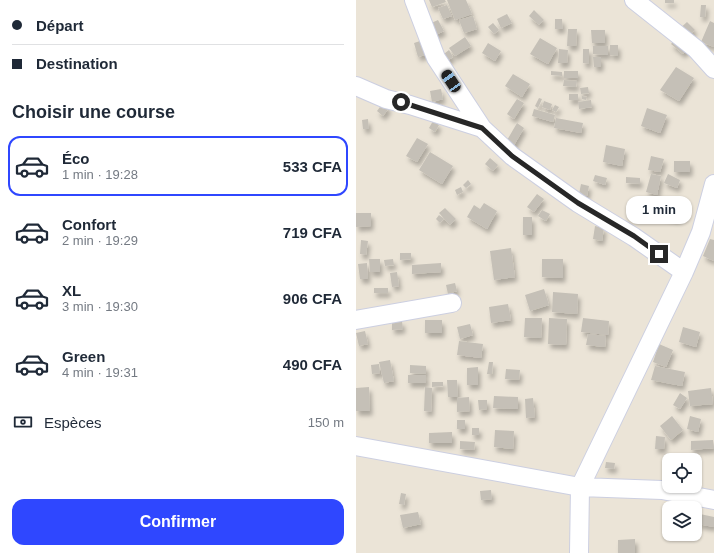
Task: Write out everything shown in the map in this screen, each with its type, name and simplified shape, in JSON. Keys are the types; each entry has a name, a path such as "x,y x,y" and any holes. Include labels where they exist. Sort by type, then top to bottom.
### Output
{"street":[{"path":"414,0 436,58 482,128 512,156 578,203 634,236 684,272"},
{"path":"634,0 696,49 714,69"},
{"path":"356,86 386,100 410,105 482,128"},
{"path":"579,553 580,487 684,272 701,232 714,184"},
{"path":"356,320 452,303"},
{"path":"356,446 580,487 662,490 714,500"}],"building":[{"path":"429,0 445,0 446,2 432,7"},
{"path":"447,0 466,0 472,14 455,20"},
{"path":"665,0 674,0 674,3 665,3"},
{"path":"447,5 452,16 443,19 438,8"},
{"path":"701,5 706,5 705,17 700,17"},
{"path":"534,10 544,20 539,25 529,16"},
{"path":"507,14 512,23 501,28 497,19"},
{"path":"473,16 477,29 464,33 459,20"},
{"path":"555,19 562,19 563,29 555,29"},
{"path":"438,20 444,31 436,35 429,24"},
{"path":"710,21 714,23 714,47 701,42"},
{"path":"687,22 695,30 687,38 678,30"},
{"path":"493,23 499,30 494,34 488,27"},
{"path":"568,29 577,29 576,46 567,46"},
{"path":"591,30 605,30 605,43 592,43"},
{"path":"678,36 690,46 683,54 671,44"},
{"path":"465,37 471,46 455,56 449,48"},
{"path":"540,38 557,48 548,64 530,54"},
{"path":"423,40 428,54 418,57 414,43"},
{"path":"488,43 501,51 495,61 482,53"},
{"path":"610,45 618,45 618,56 610,55"},
{"path":"593,46 608,46 608,55 593,54"},
{"path":"559,49 568,50 567,63 558,63"},
{"path":"583,49 589,49 589,64 583,63"},
{"path":"449,50 453,57 444,63 440,57"},
{"path":"593,57 601,57 601,67 594,67"},
{"path":"676,67 694,78 679,101 660,90"},
{"path":"551,71 562,72 562,76 551,75"},
{"path":"564,71 578,71 578,78 564,78"},
{"path":"513,74 530,84 522,97 505,86"},
{"path":"564,80 577,81 576,87 563,86"},
{"path":"588,87 589,93 581,94 580,88"},
{"path":"441,89 443,99 432,102 430,91"},
{"path":"569,94 578,94 578,100 569,100"},
{"path":"582,96 587,97 586,100 582,99"},
{"path":"539,98 542,99 538,108 535,106"},
{"path":"517,99 524,103 514,119 507,114"},
{"path":"591,100 592,107 579,109 578,102"},
{"path":"544,101 552,104 550,110 542,107"},
{"path":"383,103 389,108 383,116 377,111"},
{"path":"555,105 559,107 556,112 552,110"},
{"path":"647,108 667,115 660,133 641,126"},
{"path":"534,109 555,115 553,122 532,116"},
{"path":"556,118 583,123 581,133 554,128"},
{"path":"368,119 369,129 363,129 362,120"},
{"path":"433,121 439,125 435,132 429,128"},
{"path":"517,123 524,128 513,147 506,142"},
{"path":"417,138 428,144 417,162 406,156"},
{"path":"606,145 625,149 622,166 603,162"},
{"path":"430,152 453,166 442,184 419,170"},
{"path":"651,156 664,159 660,172 648,170"},
{"path":"490,158 498,165 493,171 485,164"},
{"path":"674,161 690,161 690,172 674,172"},
{"path":"651,174 661,176 657,195 646,192"},
{"path":"668,174 680,180 677,188 664,183"},
{"path":"595,175 607,178 605,185 593,181"},
{"path":"626,177 640,178 640,184 626,183"},
{"path":"468,180 471,184 466,188 463,185"},
{"path":"581,184 589,186 587,196 579,194"},
{"path":"461,187 463,192 457,195 455,190"},
{"path":"537,194 544,199 534,212 527,207"},
{"path":"652,199 666,204 663,214 648,209"},
{"path":"484,203 497,211 487,229 467,217 474,205 480,209"},
{"path":"668,204 680,207 677,219 665,216"},
{"path":"445,208 456,219 450,225 439,213"},
{"path":"542,210 550,214 546,221 538,216"},
{"path":"356,213 371,213 371,226 356,227"},
{"path":"439,215 444,219 440,223 436,219"},
{"path":"523,217 532,217 532,235 523,235"},
{"path":"595,226 604,228 602,241 593,239"},
{"path":"710,239 714,240 714,261 703,256"},
{"path":"361,240 368,241 366,255 360,254"},
{"path":"511,248 515,277 494,280 490,251"},
{"path":"400,253 411,253 411,259 400,260"},
{"path":"369,259 380,259 380,272 370,272"},
{"path":"393,259 394,265 385,266 384,260"},
{"path":"542,259 563,259 563,278 542,277"},
{"path":"367,263 368,279 360,279 358,264"},
{"path":"441,263 441,272 412,274 412,265"},
{"path":"397,272 399,286 392,287 390,273"},
{"path":"455,283 457,291 448,294 446,285"},
{"path":"374,288 388,288 388,293 374,293"},
{"path":"544,289 549,305 530,311 525,295"},
{"path":"553,292 578,294 577,314 552,312"},
{"path":"508,304 511,320 491,323 489,307"},
{"path":"525,318 542,318 541,338 524,337"},
{"path":"549,318 567,319 566,345 548,344"},
{"path":"583,318 609,321 608,335 581,332"},
{"path":"425,320 442,320 442,333 425,333"},
{"path":"402,321 403,329 392,330 392,322"},
{"path":"470,324 473,335 460,339 457,327"},
{"path":"683,327 700,332 696,347 679,342"},
{"path":"365,331 368,344 359,346 356,333"},
{"path":"588,334 606,336 605,347 586,345"},
{"path":"459,341 483,344 481,358 457,355"},
{"path":"659,344 673,350 666,367 653,362"},
{"path":"390,360 394,381 384,383 379,362"},
{"path":"489,362 493,362 492,374 487,374"},
{"path":"379,364 380,373 372,374 371,365"},
{"path":"410,365 426,366 426,374 410,373"},
{"path":"655,366 685,372 682,386 651,380"},
{"path":"478,367 478,385 467,385 467,368"},
{"path":"506,369 520,370 519,380 505,379"},
{"path":"408,375 426,375 426,383 408,383"},
{"path":"447,380 457,380 458,397 448,397"},
{"path":"432,382 443,382 443,386 432,387"},
{"path":"369,387 370,411 356,411 356,388"},
{"path":"425,387 432,388 431,412 424,411"},
{"path":"711,388 713,404 690,406 688,391"},
{"path":"680,393 687,398 680,409 673,405"},
{"path":"494,396 518,397 518,409 493,408"},
{"path":"469,397 470,411 457,412 457,398"},
{"path":"533,398 535,417 526,418 525,399"},
{"path":"478,400 487,400 487,409 479,410"},
{"path":"672,416 683,430 671,440 660,426"},
{"path":"690,416 701,419 698,432 687,429"},
{"path":"457,420 465,420 465,429 457,429"},
{"path":"472,428 479,428 479,435 472,435"},
{"path":"495,430 514,431 513,449 494,447"},
{"path":"452,432 452,443 429,443 429,433"},
{"path":"656,436 665,437 664,449 655,449"},
{"path":"713,440 714,448 691,450 691,441"},
{"path":"460,441 475,442 474,450 460,449"},
{"path":"606,462 615,463 614,469 605,468"},
{"path":"491,490 492,499 481,500 480,491"},
{"path":"401,493 406,494 404,505 399,504"},
{"path":"418,512 421,524 403,528 400,515"},
{"path":"702,514 714,517 714,527 702,525"},
{"path":"635,539 635,553 618,553 618,540"}],"route":[{"path":"401,102 482,128 512,156 578,203 634,236 659,254"}]}
